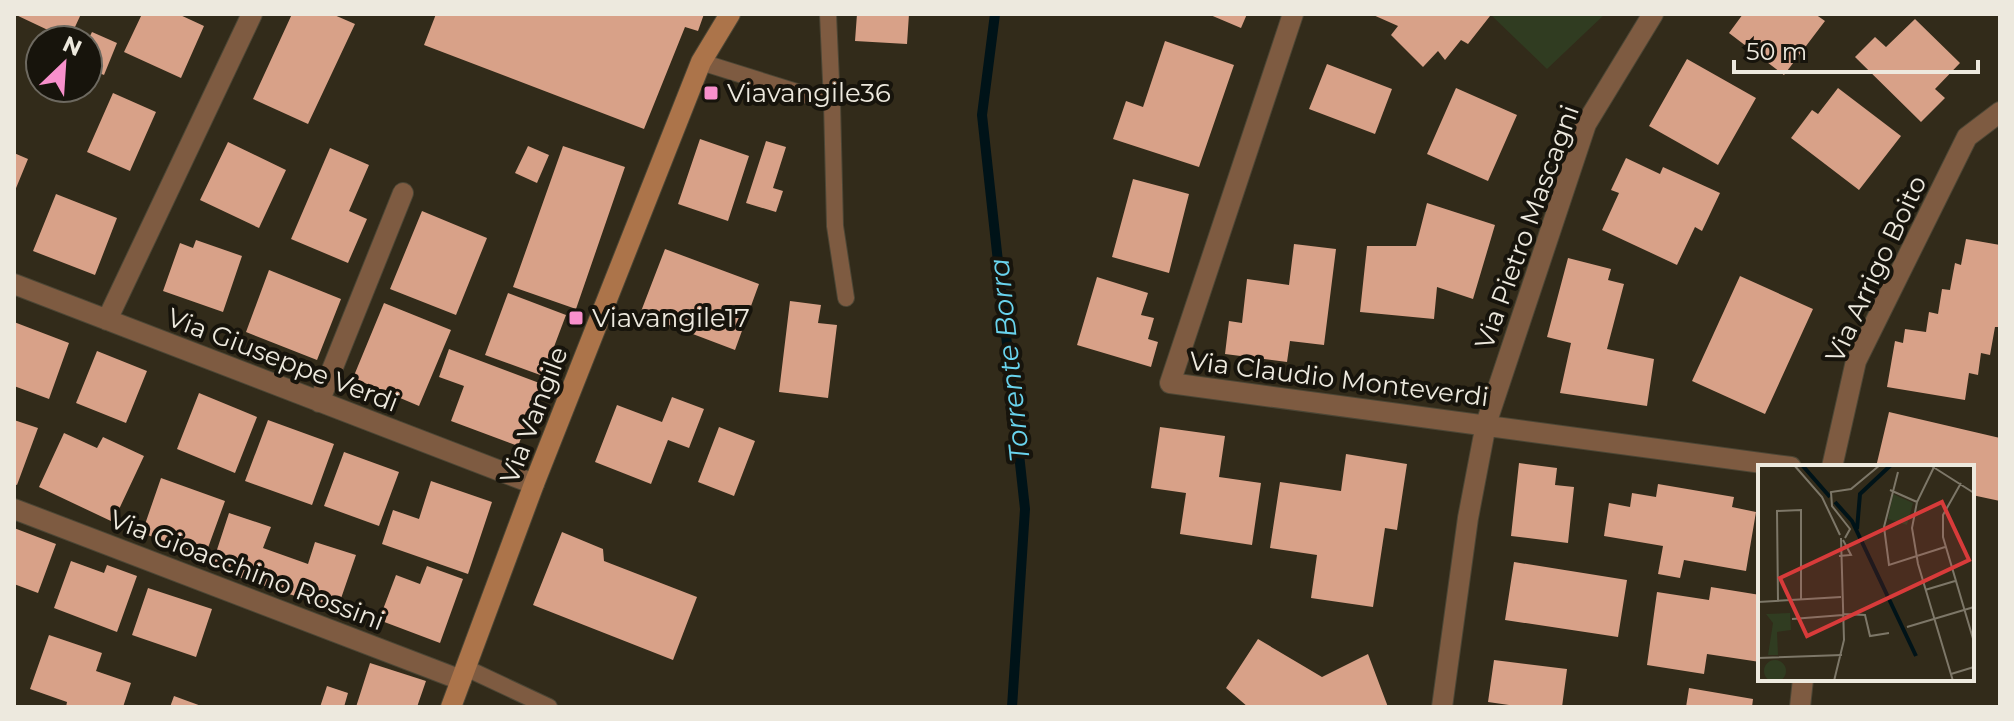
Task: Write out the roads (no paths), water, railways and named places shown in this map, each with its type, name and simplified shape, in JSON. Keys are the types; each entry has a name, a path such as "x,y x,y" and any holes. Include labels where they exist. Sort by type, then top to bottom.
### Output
{"street":[{"path":"107,320 252,14"},
{"name":"Via Vangile","path":"451,707 534,484 707,53 730,14"},
{"path":"707,53 740,14"},
{"name":"Via Claudio Monteverdi","path":"1293,14 1170,383 1777,465"},
{"name":"Via Pietro Mascagni","path":"1442,707 1468,518 1486,424 1586,124 1653,14"},
{"name":"Via Arrigo Boito","path":"1832,465 1856,361 1967,137 2000,112"},
{"path":"319,402 403,193"},
{"name":"Via Giuseppe Verdi","path":"14,284 534,484"},
{"name":"Via Gioacchino Rossini","path":"14,509 464,674"},
{"path":"1800,707 1803,681"}],"lane":[{"path":"828,14 835,226 846,298"},
{"path":"707,53 832,103"},
{"path":"464,674 549,707"}],"waterway":[{"name":"Torrente Borra","path":"995,14 982,115 1025,509 1012,707"}],"place":[{"name":"Viavangile36","path":"711,93"},
{"name":"Viavangile17","path":"576,318"}]}
